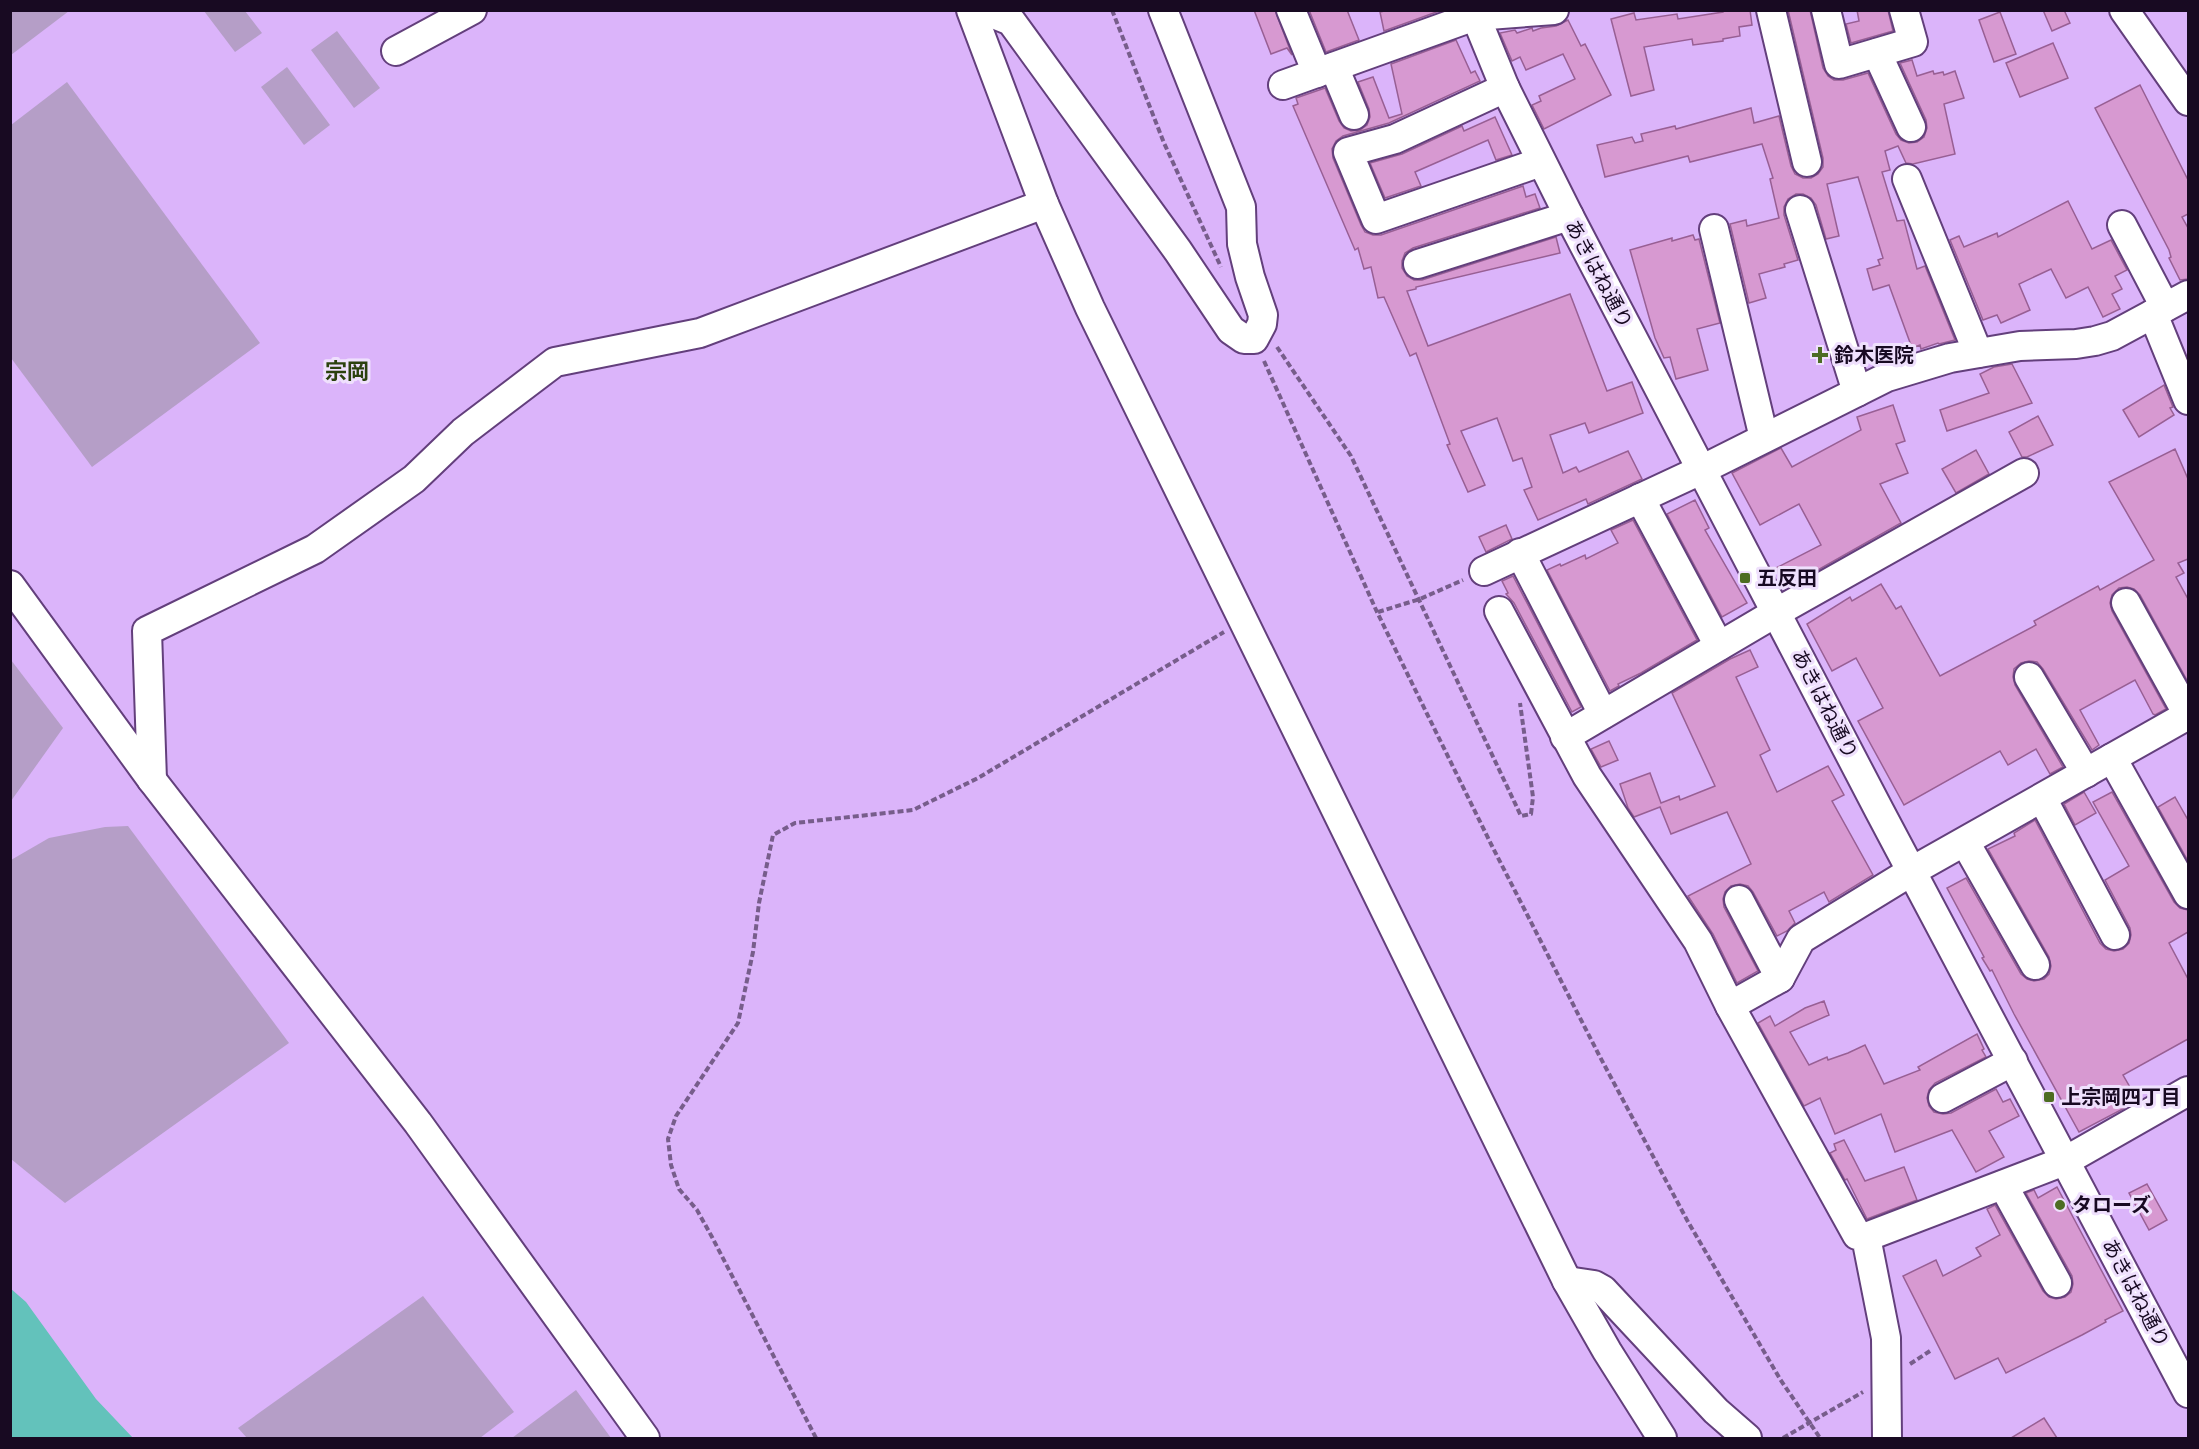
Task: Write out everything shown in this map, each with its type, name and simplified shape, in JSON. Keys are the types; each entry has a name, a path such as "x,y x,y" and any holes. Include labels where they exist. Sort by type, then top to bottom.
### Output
{"street":[{"path":"396,51 472,10"},
{"path":"971,10 1044,204 1090,308 1567,1281 1607,1351 1662,1438"},
{"path":"984,10 1011,21 1178,251 1231,330 1244,339 1258,331 1263,315 1250,277 1242,243 1241,207 1163,10"},
{"path":"1291,10 1354,115"},
{"path":"1283,85 1474,13 1554,10"},
{"path":"1771,10 1807,162"},
{"path":"1826,10 1839,64 1913,42 1904,10"},
{"path":"2124,10 2188,101"},
{"name":"あきはね通り","path":"1474,13 1505,88 1541,162 2188,1393"},
{"path":"1876,53 1911,127"},
{"path":"1505,88 1395,139 1348,152 1376,219 1541,162"},
{"path":"1907,179 1978,353"},
{"path":"152,780 147,631 315,549 414,479 463,432 555,362 700,333 1044,204"},
{"path":"1800,210 1857,392"},
{"path":"1418,264 1569,216"},
{"path":"2122,225 2169,305 2188,399"},
{"path":"1714,229 1764,438"},
{"path":"1484,571 1703,469 1887,377 1950,358 1978,353 2020,346 2095,341 2112,336 2169,305"},
{"path":"1565,737 1777,612 2024,473"},
{"path":"1640,498 1719,646"},
{"path":"1520,553 1603,714"},
{"path":"10,585 152,780 418,1123 645,1438"},
{"path":"1730,1006 1780,978 1801,939 1912,871 2188,715 2126,603"},
{"path":"1500,611 1587,776 1698,941 1730,1006 1857,1235 1866,1238 2067,1160 2188,1091"},
{"path":"2029,677 2086,773"},
{"path":"2112,758 2188,894"},
{"path":"2042,798 2115,935"},
{"path":"1965,842 2035,965"},
{"path":"1739,900 1780,978"},
{"path":"1943,1098 2013,1061"},
{"path":"2002,1185 2057,1283"},
{"path":"1866,1238 1886,1338 1887,1438"},
{"path":"1567,1281 1594,1285 1602,1290 1716,1411 1747,1438"}],"path":[{"path":"1112,10 1164,143 1226,277"},
{"path":"1258,331 1351,456 1521,816 1531,814 1533,797 1519,696"},
{"path":"1258,331 1377,612 1502,867 1687,1220 1780,1379 1820,1438"},
{"path":"1377,612 1420,599 1484,571"},
{"path":"816,1438 712,1237 697,1210 679,1189 671,1165 668,1139 676,1116 738,1023 773,835 795,823 913,810 978,778 1242,621"},
{"path":"1783,1438 1930,1351"}],"shaded area":[{"path":"11,10 69,10 69,11 11,55"},
{"path":"204,11 245,11 262,33 235,52"},
{"path":"337,31 380,88 354,108 311,50"},
{"path":"287,67 330,125 304,145 261,87"},
{"path":"67,82 260,343 92,467 11,358 11,125"},
{"path":"11,660 63,728 11,801"},
{"path":"128,826 289,1043 65,1203 11,1159 11,860 49,838 105,827"},
{"path":"10,1288 26,1302 96,1399 133,1438 11,1438"},
{"path":"423,1296 514,1412 480,1438 247,1438 238,1428"},
{"path":"576,1390 611,1438 512,1438"}],"building":[{"path":"1254,10 1275,10 1292,55 1287,48 1271,54"},
{"path":"1309,10 1347,10 1359,40 1326,52"},
{"path":"1442,10 1384,31 1380,12"},
{"path":"1723,10 1750,10 1752,25 1739,27 1740,36 1723,39 1723,41 1693,45 1692,39 1644,47 1654,90 1631,96 1611,19 1634,13 1636,20 1677,14 1678,19 1723,12"},
{"path":"1788,10 1810,10 1823,68 1828,76 1834,80 1843,80 1868,73 1896,134 1901,140 1909,143 1917,142 1924,137 1927,128 1926,120 1900,63 1912,60 1917,76 1933,71 1934,74 1943,72 1944,75 1955,71 1964,98 1944,104 1955,154 1913,164 1906,163 1898,146 1885,151 1890,170 1882,172 1897,221 1904,220 1917,269 1925,266 1955,340 1921,349 1920,345 1912,348 1889,285 1873,290 1867,269 1880,265 1878,260 1883,258 1858,177 1827,184 1839,236 1826,239 1816,205 1811,198 1803,194 1796,194 1788,199 1784,207 1784,215 1798,260 1784,264 1785,267 1759,274 1766,298 1749,303 1730,224 1746,220 1747,226 1779,218 1770,179 1773,178 1762,144 1690,162 1688,156 1605,177 1597,145 1632,137 1635,143 1643,141 1641,134 1675,126 1676,129 1751,108 1754,123 1779,116 1795,174 1803,178 1811,178 1818,174 1823,167 1823,158"},
{"path":"1857,10 1888,10 1893,31 1851,43 1846,24 1859,21"},
{"path":"2043,10 2064,10 2070,23 2052,31"},
{"path":"2000,12 2016,54 1994,62 1979,20"},
{"path":"1568,20 1581,46 1585,44 1611,95 1544,129 1532,105 1541,101 1539,96 1575,79 1563,54 1526,70 1520,57 1512,61 1500,33 1515,30 1517,33 1532,28 1533,31 1556,26"},
{"path":"1456,40 1471,73 1475,71 1480,81 1389,123 1343,136 1336,141 1332,149 1333,158 1361,225 1365,232 1373,235 1381,235 1523,186 1526,197 1535,194 1540,208 1413,248 1405,253 1402,268 1407,276 1414,280 1422,280 1556,237 1560,253 1407,291 1428,346 1570,294 1607,391 1632,382 1643,413 1589,433 1585,423 1550,435 1563,473 1576,467 1579,472 1628,451 1642,479 1588,504 1586,499 1538,520 1524,490 1532,487 1522,458 1513,461 1497,418 1461,431 1485,485 1468,492 1447,445 1450,444 1416,353 1410,356 1384,297 1378,298 1371,267 1364,269 1358,248 1355,250 1293,106 1298,104 1296,98 1325,88 1344,128 1351,131 1360,130 1367,125 1370,117 1358,82 1373,77 1389,118 1402,114 1391,64"},
{"path":"2053,43 2068,78 2020,97 2006,63"},
{"path":"2140,85 2188,180 2188,214 2182,217 2188,228 2188,279 2180,280 2169,258 2171,257 2169,250 2095,108"},
{"path":"1495,117 1512,155 1496,160 1488,140 1415,172 1421,186 1385,198 1370,163 1402,154 1462,126 1464,131"},
{"path":"2068,201 2092,249 2111,240 2127,270 2115,276 2122,289 2112,294 2120,309 2103,317 2088,287 2066,298 2051,269 2019,284 2030,310 2001,323 1997,315 1983,320 1950,240 1959,236 1964,247 1997,233 1998,237"},
{"path":"1693,235 1695,240 1699,239 1720,323 1697,329 1708,370 1676,379 1670,357 1664,358 1655,338 1630,250 1672,238 1672,241"},
{"path":"2012,364 2032,403 1947,431 1940,410 1989,393 1980,374 1994,367"},
{"path":"2164,385 2174,415 2139,437 2123,410"},
{"path":"1893,405 1905,441 1896,444 1908,473 1880,484 1901,523 1786,588 1776,568 1821,545 1799,504 1760,525 1732,473 1781,448 1792,467 1861,430 1857,417"},
{"path":"2038,416 2053,445 2027,457 2022,457 2009,432"},
{"path":"2175,449 2188,479 2188,559 2178,563 2184,573 2176,577 2188,599 2188,682 2140,595 2134,589 2119,588 2112,595 2110,603 2112,611 2166,709 2153,714 2135,680 2080,710 2099,745 2092,750 2043,669 2037,662 2021,663 2014,669 2015,685 2063,767 2050,774 2036,749 2008,765 2000,751 1904,805 1858,721 1883,708 1856,658 1832,671 1807,624 1850,597 1852,601 1881,584 1896,609 1901,606 1940,676 2036,625 2034,621 2098,586 2100,590 2154,560 2109,482"},
{"path":"1976,450 1989,474 1956,493 1942,469"},
{"path":"1695,500 1709,528 1705,530 1747,603 1722,617 1667,514"},
{"path":"1633,520 1697,640 1618,684 1619,686 1610,691 1547,570 1585,555 1586,559 1618,543 1611,530"},
{"path":"1506,525 1512,539 1486,552 1479,537"},
{"path":"1513,576 1581,707 1572,712 1514,603 1506,594 1508,593 1502,581"},
{"path":"1750,650 1758,667 1736,677 1770,750 1760,755 1777,792 1828,766 1844,795 1832,801 1873,875 1829,902 1824,892 1789,911 1795,923 1787,931 1777,936 1748,886 1740,884 1731,886 1725,892 1724,907 1758,971 1737,983 1713,934 1688,896 1751,864 1727,812 1671,834 1660,807 1634,817 1628,808 1620,784 1650,773 1661,803 1679,796 1680,800 1715,786 1672,693"},
{"path":"1609,741 1618,760 1601,767 1591,749"},
{"path":"2084,792 2096,813 2075,825 2064,804"},
{"path":"2112,792 2174,902 2180,908 2188,910 2188,932 2169,943 2188,979 2188,1039 2123,1075 2138,1101 2079,1132 1992,970 1990,971 1982,958 1984,957 1947,888 1966,878 2021,974 2034,981 2044,979 2049,974 2051,966 2049,957 1988,849 2015,836 2014,833 2035,820 2100,943 2106,949 2114,951 2123,949 2129,943 2130,928 2105,880 2129,866 2093,802"},
{"path":"2175,797 2188,820 2188,861 2158,807"},
{"path":"1824,1001 1829,1015 1790,1032 1809,1065 1827,1057 1828,1060 1848,1053 1865,1045 1884,1084 1920,1070 1918,1067 1977,1034 1986,1057 1935,1083 1929,1090 1927,1098 1934,1112 1943,1114 1951,1113 1996,1089 2003,1102 2010,1099 2019,1116 1989,1131 2004,1157 1976,1172 1952,1130 1895,1152 1881,1114 1835,1134 1820,1098 1804,1106 1758,1023 1770,1016 1775,1026 1805,1008"},
{"path":"1844,1140 1865,1181 1904,1167 1917,1200 1867,1219 1847,1179 1845,1180 1830,1153 1836,1150 1834,1144"},
{"path":"2147,1184 2167,1220 2149,1230 2129,1193"},
{"path":"2057,1187 2123,1311 2082,1335 2006,1373 1998,1358 1955,1379 1903,1276 1936,1260 1943,1276 1981,1256 1976,1248 2000,1235 1987,1209 1995,1205 2043,1291 2049,1297 2056,1299 2065,1297 2071,1292 2072,1276 2026,1193 2034,1190 2038,1198"},
{"path":"2044,1418 2057,1438 2011,1438"}],"place":[{"name":"鈴木医院","path":"1820,355"},
{"name":"五反田","path":"1745,578"},
{"name":"上宗岡四丁目","path":"2049,1097"},
{"name":"タローズ","path":"2060,1205"}],"district":[{"name":"宗岡","path":"347,371"}]}
